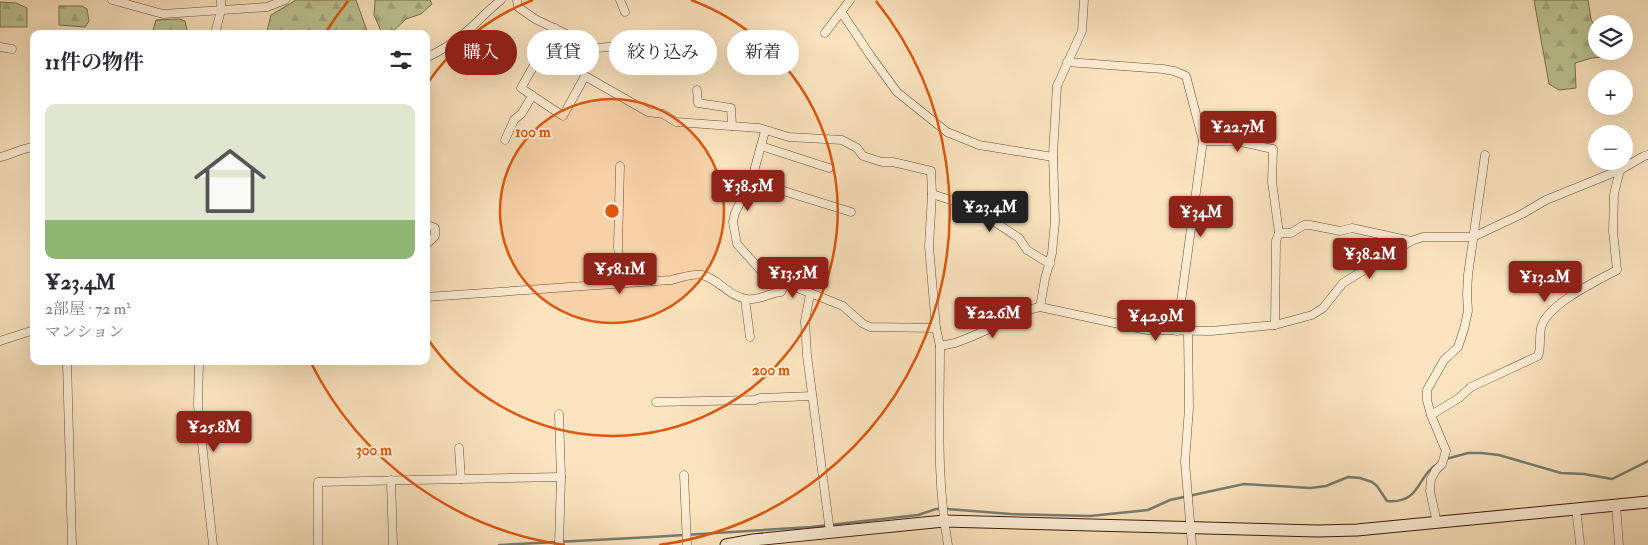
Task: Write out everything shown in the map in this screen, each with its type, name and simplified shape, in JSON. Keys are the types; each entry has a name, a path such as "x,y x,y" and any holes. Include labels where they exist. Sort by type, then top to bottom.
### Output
{"street":[{"path":"112,0 163,14 267,7 285,0"},
{"path":"216,30 221,10 221,0"},
{"path":"430,56 446,48 501,0"},
{"path":"517,0 518,7 535,19 596,48 609,47"},
{"path":"620,0 626,12"},
{"path":"825,33 850,0"},
{"path":"1040,307 1050,264 1055,221 1053,157 1057,86 1082,31 1084,0"},
{"path":"842,13 898,92 947,132 979,145 1053,157"},
{"path":"556,28 521,88 563,116 585,76 648,112 663,114 676,122 759,128 789,137 842,140 857,148 863,156 882,162 893,162 931,171 932,194 929,246 936,328 940,346 939,472 948,545"},
{"path":"0,47 12,49"},
{"path":"1067,62 1163,69 1186,76 1203,141 1177,331"},
{"path":"697,90 698,103 731,108 732,126"},
{"path":"505,140 514,120 522,113 532,96"},
{"path":"765,131 753,175 735,213 733,222 737,244 748,258 765,275 843,306 862,323 870,327 936,328"},
{"path":"1203,141 1237,141 1273,149 1272,182 1279,233 1276,241 1275,325"},
{"path":"760,146 830,168"},
{"path":"0,157 30,147"},
{"path":"1437,523 1430,492 1431,479 1442,464 1446,451 1431,415 1427,400 1428,390 1444,360 1458,347 1464,329 1468,311 1466,295 1473,237 1485,155"},
{"path":"1633,162 1648,155"},
{"path":"620,166 617,237 622,284"},
{"path":"940,346 955,343 996,326 1019,312 1040,307 1147,330 1211,331 1275,325 1312,315 1323,308 1343,283 1411,241 1423,236 1473,237 1487,234 1546,200 1620,170"},
{"path":"1431,415 1459,398 1471,387 1538,356 1540,352 1541,327 1549,314 1577,291 1617,270 1613,231 1614,194 1620,170"},
{"path":"755,182 851,212"},
{"path":"932,194 960,203 981,213 1019,238 1028,250 1050,264"},
{"path":"1279,233 1292,233 1304,225 1310,225 1340,231 1352,228 1411,241"},
{"path":"430,226 436,230 436,236 430,241"},
{"path":"430,297 671,280 701,274 731,294 745,299 760,300 770,293 781,292 785,284"},
{"path":"810,294 805,321 807,356 830,532"},
{"path":"745,299 750,337"},
{"path":"0,341 30,331"},
{"path":"1188,331 1189,408 1185,462 1192,545"},
{"path":"67,365 72,545"},
{"path":"199,365 198,406 213,545"},
{"path":"656,402 755,400 760,398 812,396"},
{"path":"559,414 561,477 559,545"},
{"path":"459,448 460,479"},
{"path":"684,475 687,545"},
{"path":"318,545 318,482 561,477"},
{"path":"391,480 393,545"},
{"path":"726,545 753,540 786,541 830,532 944,517 1318,531 1437,523 1648,502"},
{"path":"1616,505 1620,545"},
{"path":"1576,508 1580,544"}],"green space":[{"path":"296,0 356,0 367,30 267,30 271,15"},
{"path":"375,0 430,0 432,4 421,14 406,19 394,30 381,30 374,15"},
{"path":"1534,0 1588,0 1590,15 1588,15 1588,59 1575,63 1576,88 1559,90 1549,84"},
{"path":"0,2 16,3 27,8 27,27 0,27"},
{"path":"59,6 82,6 87,9 89,21 85,27 59,25"},
{"path":"180,19 185,21 187,30 153,30 156,20"}],"waterway":[{"path":"1446,459 1468,453 1499,455 1561,473 1584,474 1612,479 1648,461"},
{"path":"499,545 811,527 918,515 936,509 1011,514 1090,516 1148,510 1170,500 1244,484 1310,488 1326,486 1348,477 1372,482 1387,501 1398,501 1407,498 1413,493 1426,474 1439,463"}]}
